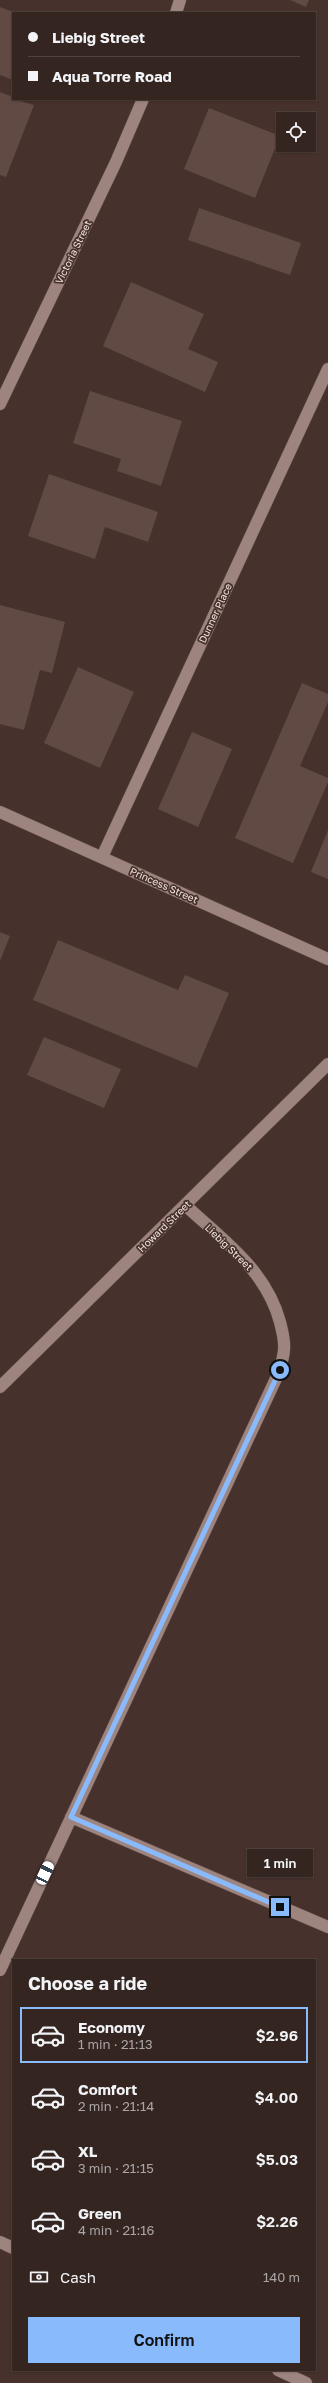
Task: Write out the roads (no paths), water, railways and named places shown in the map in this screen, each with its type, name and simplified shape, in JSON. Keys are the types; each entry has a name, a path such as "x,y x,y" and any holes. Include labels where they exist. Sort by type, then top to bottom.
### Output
{"street":[{"path":"176,12 180,0"},
{"name":"Victoria Street","path":"0,404 116,162 143,100"},
{"name":"Dunner Place","path":"102,857 328,369"},
{"name":"Princess Street","path":"0,812 328,958"},
{"name":"Howard Street","path":"0,1388 328,1064"},
{"name":"Liebig Street","path":"0,1970 280,1370 285,1348 275,1305 265,1284 248,1262 186,1205"},
{"path":"71,1817 328,1927"},
{"path":"0,2242 12,2248"},
{"path":"280,2371 306,2383"}]}
